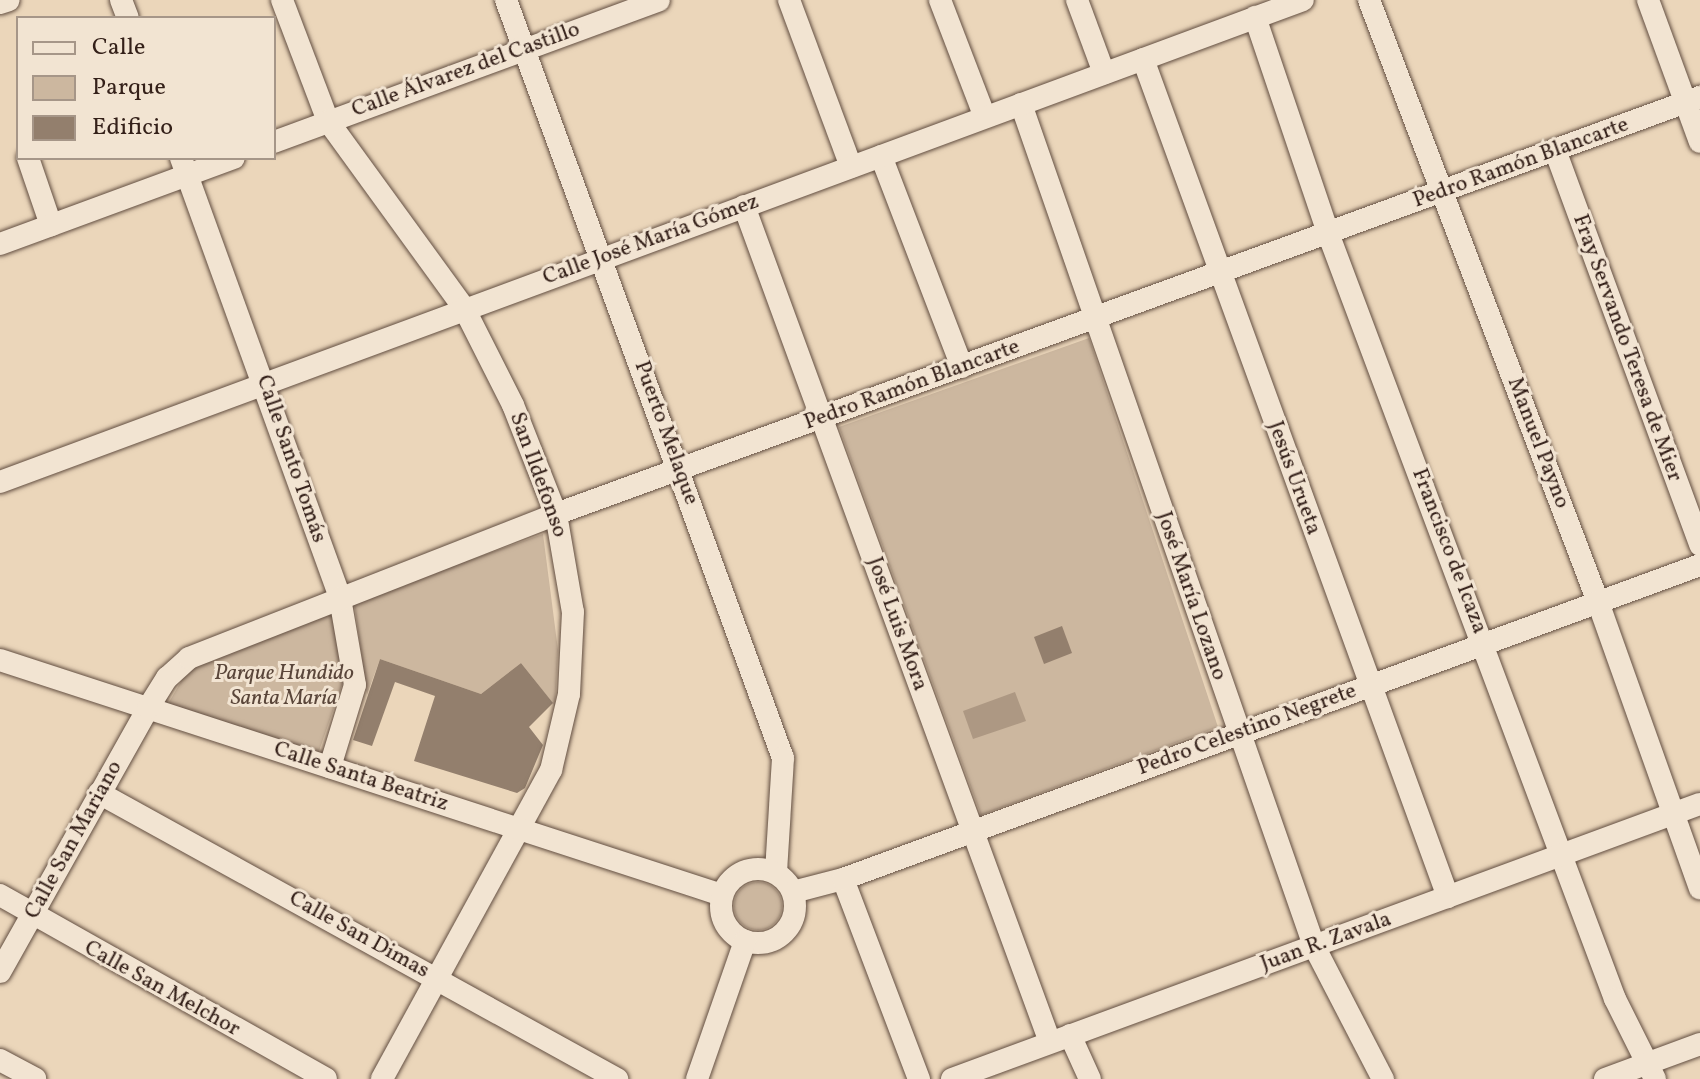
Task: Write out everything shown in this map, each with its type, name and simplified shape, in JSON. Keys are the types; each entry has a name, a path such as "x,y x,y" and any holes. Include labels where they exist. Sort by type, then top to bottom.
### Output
{"street":[{"path":"0,3 9,0"},
{"name":"San Ildefonso","path":"282,0 328,121 464,308 513,405 556,514 573,612 569,694 554,761 521,829 382,1079"},
{"name":"Puerto Melaque","path":"506,0 783,758 776,872"},
{"name":"Calle Álvarez del Castillo","path":"276,141 659,0"},
{"path":"789,0 851,167"},
{"path":"940,0 985,117"},
{"path":"1077,0 1104,73"},
{"name":"Calle José María Gómez","path":"0,482 1303,0"},
{"name":"Manuel Payno","path":"1369,0 1598,602 1700,888"},
{"path":"1648,0 1693,99 1700,142"},
{"name":"Francisco de Icaza","path":"1255,17 1328,233 1615,999 1651,1071"},
{"name":"Jesús Urueta","path":"1143,59 1448,897"},
{"name":"Pedro Ramón Blancarte","path":"148,708 167,678 189,658 340,598 556,514 1693,99"},
{"name":"José María Lozano","path":"1021,104 1314,946 1383,1079"},
{"name":"Fray Servando Teresa de Mier","path":"1555,150 1700,545"},
{"path":"881,156 962,367"},
{"path":"29,160 51,225"},
{"path":"0,244 184,167 223,160"},
{"name":"Calle Santo Tomás","path":"184,167 340,598 355,685 330,767"},
{"name":"José Luis Mora","path":"744,206 973,831 1060,1038 1090,1079"},
{"name":"Pedro Celestino Negrete","path":"793,892 843,879 1700,565"},
{"name":"Calle Santa Beatriz","path":"0,660 722,895"},
{"name":"Calle San Mariano","path":"0,972 148,708"},
{"name":"Calle San Dimas","path":"99,793 617,1079"},
{"name":"Juan R. Zavala","path":"952,1079 1563,857 1700,804"},
{"path":"749,869 776,872 793,892 793,920 785,932 773,941 745,941 724,923 722,895 737,874 749,869"},
{"path":"843,879 919,1079"},
{"name":"Calle San Melchor","path":"0,895 31,917 326,1079"},
{"path":"697,1079 745,941"},
{"path":"1605,1079 1651,1071 1700,1044"},
{"path":"0,1060 35,1079"}],"green space":[{"path":"1089,338 1218,727 981,815 839,427"},
{"path":"543,534 558,650 555,706 521,663 481,694 380,659 367,695 354,601"},
{"name":"Parque Hundido Santa María","path":"333,610 343,682 318,754 168,704 187,671 214,653"},
{"path":"758,882 775,889 782,906 775,923 758,930 741,923 734,906 741,889"}],"shaded area":[{"path":"1015,692 1026,721 973,739 963,711"}],"building":[{"path":"1062,626 1072,653 1044,664 1034,637"},
{"path":"380,659 481,694 521,663 553,703 529,727 543,745 525,788 517,793 414,761 435,696 395,682 372,746 353,740"}]}
